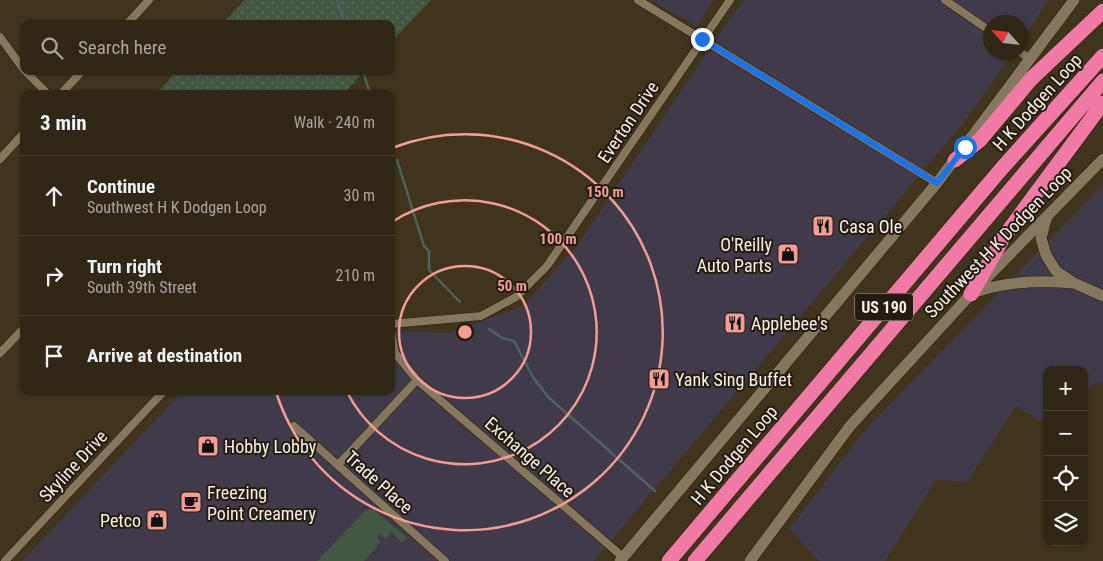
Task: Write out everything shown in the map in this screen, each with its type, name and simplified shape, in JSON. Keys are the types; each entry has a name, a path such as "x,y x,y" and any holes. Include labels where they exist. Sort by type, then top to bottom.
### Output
{"highway":[{"path":"955,160 980,140 1031,80 1103,11"},
{"name":"H K Dodgen Loop","path":"669,561 990,182 1103,56"},
{"name":"H K Dodgen Loop","path":"695,561 1103,81"},
{"path":"971,294 1003,238 1103,103"}],"main road":[{"path":"1028,52 1074,0"},
{"path":"621,559 937,183 955,160 1022,60"},
{"name":"Southwest H K Dodgen Loop","path":"750,561 850,426 971,294 1103,159"},
{"path":"1047,215 1042,238 1046,255 1056,271 1074,283 1103,296"},
{"path":"971,294 995,285 1044,281 1074,283"}],"street":[{"path":"131,20 149,0"},
{"path":"638,0 937,183"},
{"name":"Everton Drive","path":"395,324 481,316 516,297 547,266 730,0"},
{"path":"944,0 983,26"},
{"path":"0,37 20,65"},
{"path":"28,75 44,90"},
{"path":"65,90 78,75"},
{"path":"0,159 20,137"},
{"path":"0,353 20,332"},
{"name":"Exchange Place","path":"395,353 417,380 621,559"},
{"path":"338,465 417,380"},
{"name":"Skyline Drive","path":"5,561 160,395"},
{"name":"Trade Place","path":"294,426 445,561"}],"shaded area":[{"path":"651,0 713,0 697,27"},
{"path":"745,0 1049,0 1028,31 1028,15 983,15 983,60 1008,60 961,126 594,561 22,561 179,395 395,395 395,331 449,333 523,306 577,246 732,15"},
{"path":"1103,185 1103,384 1099,381 1088,388 1088,366 1043,366 1043,417 1040,421 1016,406 967,482 936,480 885,561 819,561 789,529 866,429"}],"green space":[{"path":"245,0 431,0 395,38 395,20 226,20"},
{"path":"173,75 360,75 347,90 160,90"},
{"path":"373,509 407,538 402,543 392,532 385,539 380,534 377,538 381,542 364,561 317,561 365,511"}],"waterway":[{"path":"337,0 344,20"},
{"path":"364,75 369,90"},
{"path":"397,160 424,246 429,251 429,270 460,302"},
{"path":"489,329 502,338 514,341 533,377 548,397 655,491"}],"place":[{"name":"Casa Ole","path":"823,226"},
{"name":"O'Reilly Auto Parts","path":"788,254"},
{"name":"Applebee's","path":"735,323"},
{"name":"Yank Sing Buffet","path":"659,379"},
{"name":"Hobby Lobby","path":"208,446"},
{"name":"Freezing Point Creamery","path":"191,502"},
{"name":"Petco","path":"157,520"}],"route":[{"path":"702,39 937,183 965,147"}]}
